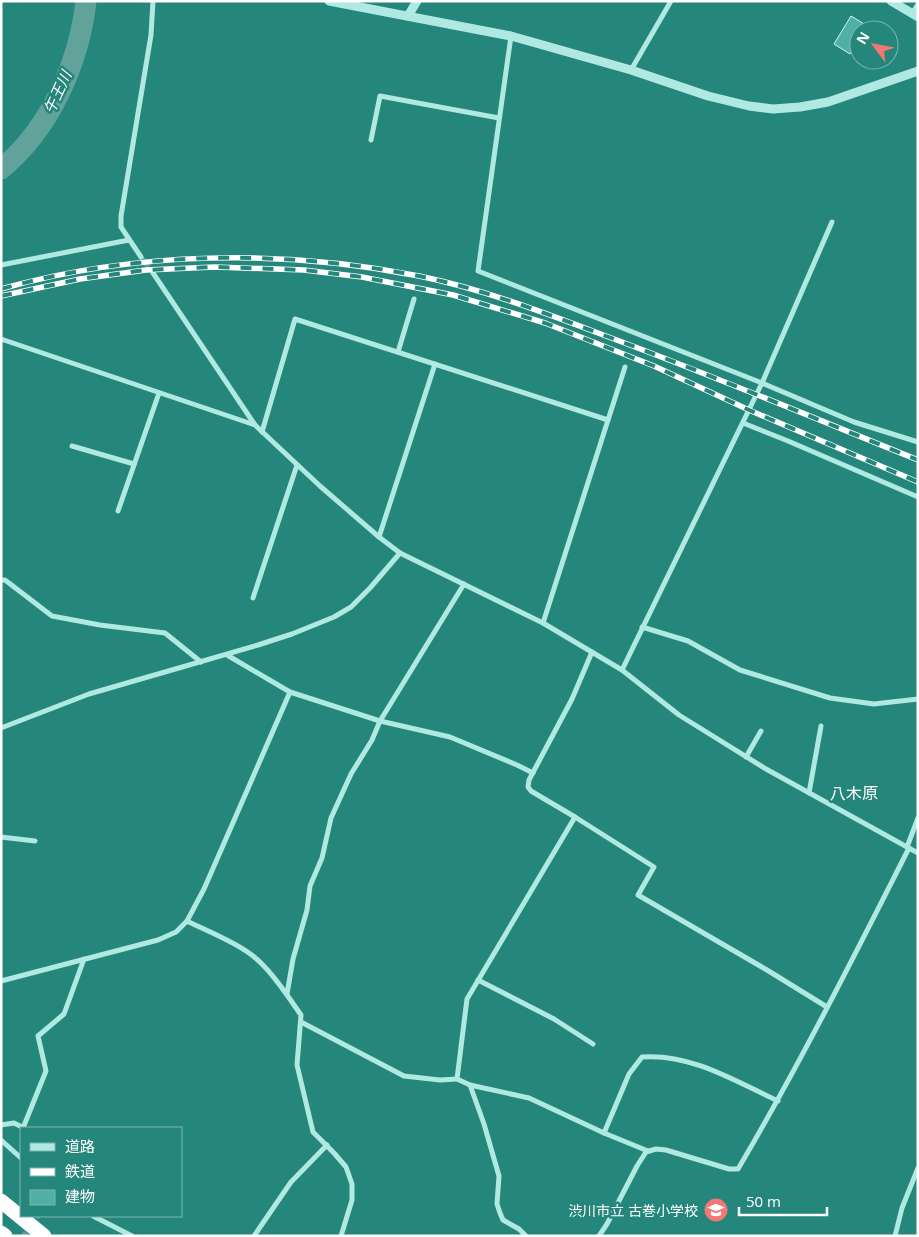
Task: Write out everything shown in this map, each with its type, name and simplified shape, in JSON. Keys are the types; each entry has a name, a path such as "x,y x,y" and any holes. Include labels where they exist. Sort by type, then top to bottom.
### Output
{"highway":[{"path":"1,1201 20,1216"},
{"path":"21,1217 44,1236"},
{"path":"1,1233 5,1236"}],"street":[{"path":"141,257 121,227 121,216 151,35 153,1"},
{"path":"329,1 511,36 631,70 708,96 750,106 773,109 828,102 918,71"},
{"path":"408,16 417,1"},
{"path":"631,70 671,1"},
{"path":"891,1 915,15 918,4"},
{"path":"511,36 478,271 762,383 854,422 918,442"},
{"path":"371,140 380,96 499,118"},
{"path":"622,670 762,383 832,222"},
{"path":"1,265 129,240"},
{"path":"154,273 255,426 297,465 400,552 543,623 622,670 679,715 746,757 918,853"},
{"path":"398,352 414,299"},
{"path":"262,432 295,319 608,420"},
{"path":"1,339 255,426"},
{"path":"379,536 435,364"},
{"path":"543,623 625,367"},
{"path":"118,511 159,393"},
{"path":"743,423 788,440 918,497"},
{"path":"72,446 134,464"},
{"path":"253,598 297,465"},
{"path":"1,728 89,694 227,655 292,634 334,617 350,608 370,588 400,552"},
{"path":"1,580 5,580 52,616 100,625 165,633 201,662"},
{"path":"286,994 292,959 307,910 310,886 322,858 331,818 351,774 372,740 380,721 464,584"},
{"path":"642,627 688,641 740,670 830,698 874,704 918,699"},
{"path":"592,652 572,699 529,780 528,787 531,791 654,867 638,895 827,1007"},
{"path":"227,655 290,692 380,721 450,738 533,773"},
{"path":"1,981 158,940 176,932 187,921 204,889 290,692"},
{"path":"809,793 821,726"},
{"path":"746,757 761,730"},
{"path":"457,1080 467,998 575,817"},
{"path":"599,1236 637,1166 648,1151 656,1148 666,1150 729,1169 738,1169 778,1101 827,1007 908,848 918,818"},
{"path":"1,837 35,842"},
{"path":"187,921 248,952 258,960 301,1015 297,1065 313,1132 346,1167 352,1184 352,1200 341,1236"},
{"path":"23,1127 46,1071 38,1036 64,1014 84,959"},
{"path":"478,980 554,1019 593,1044"},
{"path":"301,1022 404,1076 457,1080 470,1085 529,1098 648,1151"},
{"path":"604,1133 629,1074 642,1057 657,1056 696,1063 778,1101"},
{"path":"470,1085 490,1141 499,1176 498,1204 500,1213 503,1220 519,1229 526,1236"},
{"path":"1,1125 14,1123 21,1127"},
{"path":"1,1140 20,1157"},
{"path":"254,1236 291,1182 327,1145"},
{"path":"895,1236 902,1208 918,1168"},
{"path":"95,1217 132,1236"},
{"path":"105,1217 108,1223"}],"building":[{"path":"851,16 858,20 849,20 849,53 834,44"}],"waterway":[{"name":"午王川","path":"1,169 34,135 48,115 69,71 77,48 86,1"}],"tunnel":[{"path":"141,257 153,273"},
{"path":"23,1236 37,1217"}],"railway":[{"path":"1,289 52,276 104,267 156,261 209,258 315,261 419,276 443,281 514,302 723,381 918,460"},
{"path":"1,296 80,279 146,270 215,267 304,270 362,277 453,295 545,323 654,366 749,410 918,482"}],"place":[{"name":"渋川市立 古巻小学校","path":"716,1210"}],"district":[{"name":"八木原","path":"854,793"}]}
